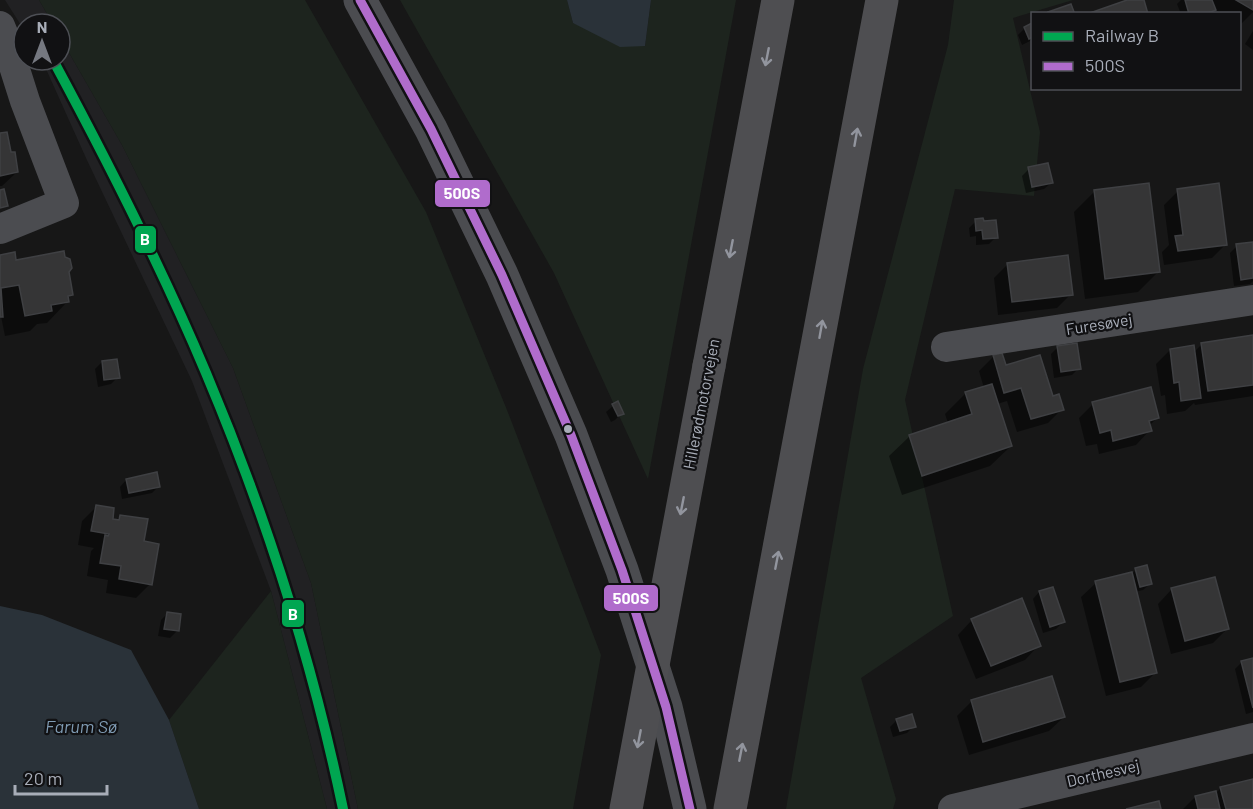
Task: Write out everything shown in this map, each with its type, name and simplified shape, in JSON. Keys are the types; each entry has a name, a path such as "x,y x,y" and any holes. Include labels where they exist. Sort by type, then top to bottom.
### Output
{"highway":[{"name":"Hillerødmotorvejen","path":"626,809 778,0"},
{"path":"730,809 882,0"}],"street":[{"path":"360,0 431,129 502,275 571,435 622,570 662,696 690,809"},
{"path":"0,26 5,38 12,98 64,203 0,229"},
{"name":"Furesøvej","path":"946,347 1253,300"},
{"name":"Dorthesvej","path":"953,809 1253,738"}],"shaded area":[{"path":"5,0 39,0 46,12 13,12"},
{"path":"39,0 305,0 426,212 507,410 601,655 573,809 358,809 311,583 233,368 122,145 72,58 72,12 46,12"},
{"path":"400,0 567,0 573,23 645,46 651,0 736,0 648,479 554,273"},
{"path":"954,0 1073,0 1013,18 1040,132 1034,196 955,189 905,400 953,616 861,678 896,799 893,809 786,809 863,369 948,45"},
{"path":"72,58 122,145 233,368 311,583 358,809 327,809 271,591 192,381 47,72 72,72"},
{"path":"271,591 327,809 199,809 169,720"}],"water":[{"path":"567,0 651,0 645,46 620,47 573,23"},
{"name":"Farum Sø","path":"0,606 42,615 131,650 169,720 199,809 0,809"}],"building":[{"path":"1127,0 1144,0 1147,12 1093,12"},
{"path":"1185,0 1212,0 1216,10 1210,12 1188,12"},
{"path":"1236,0 1253,0 1253,10"},
{"path":"1071,4 1074,12 1048,12"},
{"path":"1031,24 1031,38 1029,39 1024,27"},
{"path":"7,132 11,152 15,152 18,172 0,176 0,133"},
{"path":"1048,163 1053,183 1032,187 1028,167"},
{"path":"1149,183 1160,272 1105,279 1094,190"},
{"path":"1219,183 1227,245 1178,251 1175,236 1183,235 1177,189"},
{"path":"4,189 8,206 0,208 0,190"},
{"path":"983,218 984,221 996,220 998,238 983,239 982,230 976,231 975,219"},
{"path":"1253,242 1253,278 1241,280 1236,244"},
{"path":"64,251 65,257 70,259 72,268 69,272 73,295 68,296 69,302 51,305 52,311 25,316 19,285 1,288 3,317 0,317 0,255 15,252 16,260"},
{"path":"1068,255 1073,295 1012,302 1007,263"},
{"path":"1253,335 1253,385 1208,391 1201,343"},
{"path":"1077,343 1081,369 1061,372 1057,346"},
{"path":"1194,345 1201,398 1181,401 1179,382 1174,383 1170,349"},
{"path":"1002,353 1006,365 1040,355 1053,396 1059,394 1064,410 1031,419 1021,388 1004,393 993,355"},
{"path":"117,359 120,378 104,380 102,361"},
{"path":"992,384 1012,446 922,476 909,435 972,414 965,392"},
{"path":"1151,387 1159,418 1149,421 1152,431 1113,441 1111,430 1100,433 1092,402"},
{"path":"618,401 624,414 618,416 612,404"},
{"path":"157,472 160,487 129,493 126,479"},
{"path":"96,505 114,508 113,519 119,520 120,515 148,519 144,541 159,544 152,585 119,579 121,566 100,563 105,535 109,534 91,531"},
{"path":"1147,565 1152,584 1140,587 1135,568"},
{"path":"1132,572 1157,673 1120,682 1095,581"},
{"path":"1215,577 1229,629 1185,641 1171,588"},
{"path":"1053,587 1065,622 1050,627 1039,591"},
{"path":"1022,598 1041,646 991,666 971,619"},
{"path":"167,612 181,614 179,631 164,629"},
{"path":"1253,658 1253,708 1241,661"},
{"path":"1052,676 1065,717 983,742 971,700"},
{"path":"912,714 916,727 900,731 896,719"},
{"path":"1253,779 1253,809 1226,809 1220,787"},
{"path":"1216,791 1220,809 1198,809 1195,796"},
{"path":"1159,801 1161,809 1126,809"}],"rail line":[{"name":"B","path":"59,72 152,254 189,333 228,426 267,533 302,642 343,809"}],"transit line":[{"name":"500S","path":"360,0 431,129 502,275 571,435 622,570 666,707 690,809"}]}
